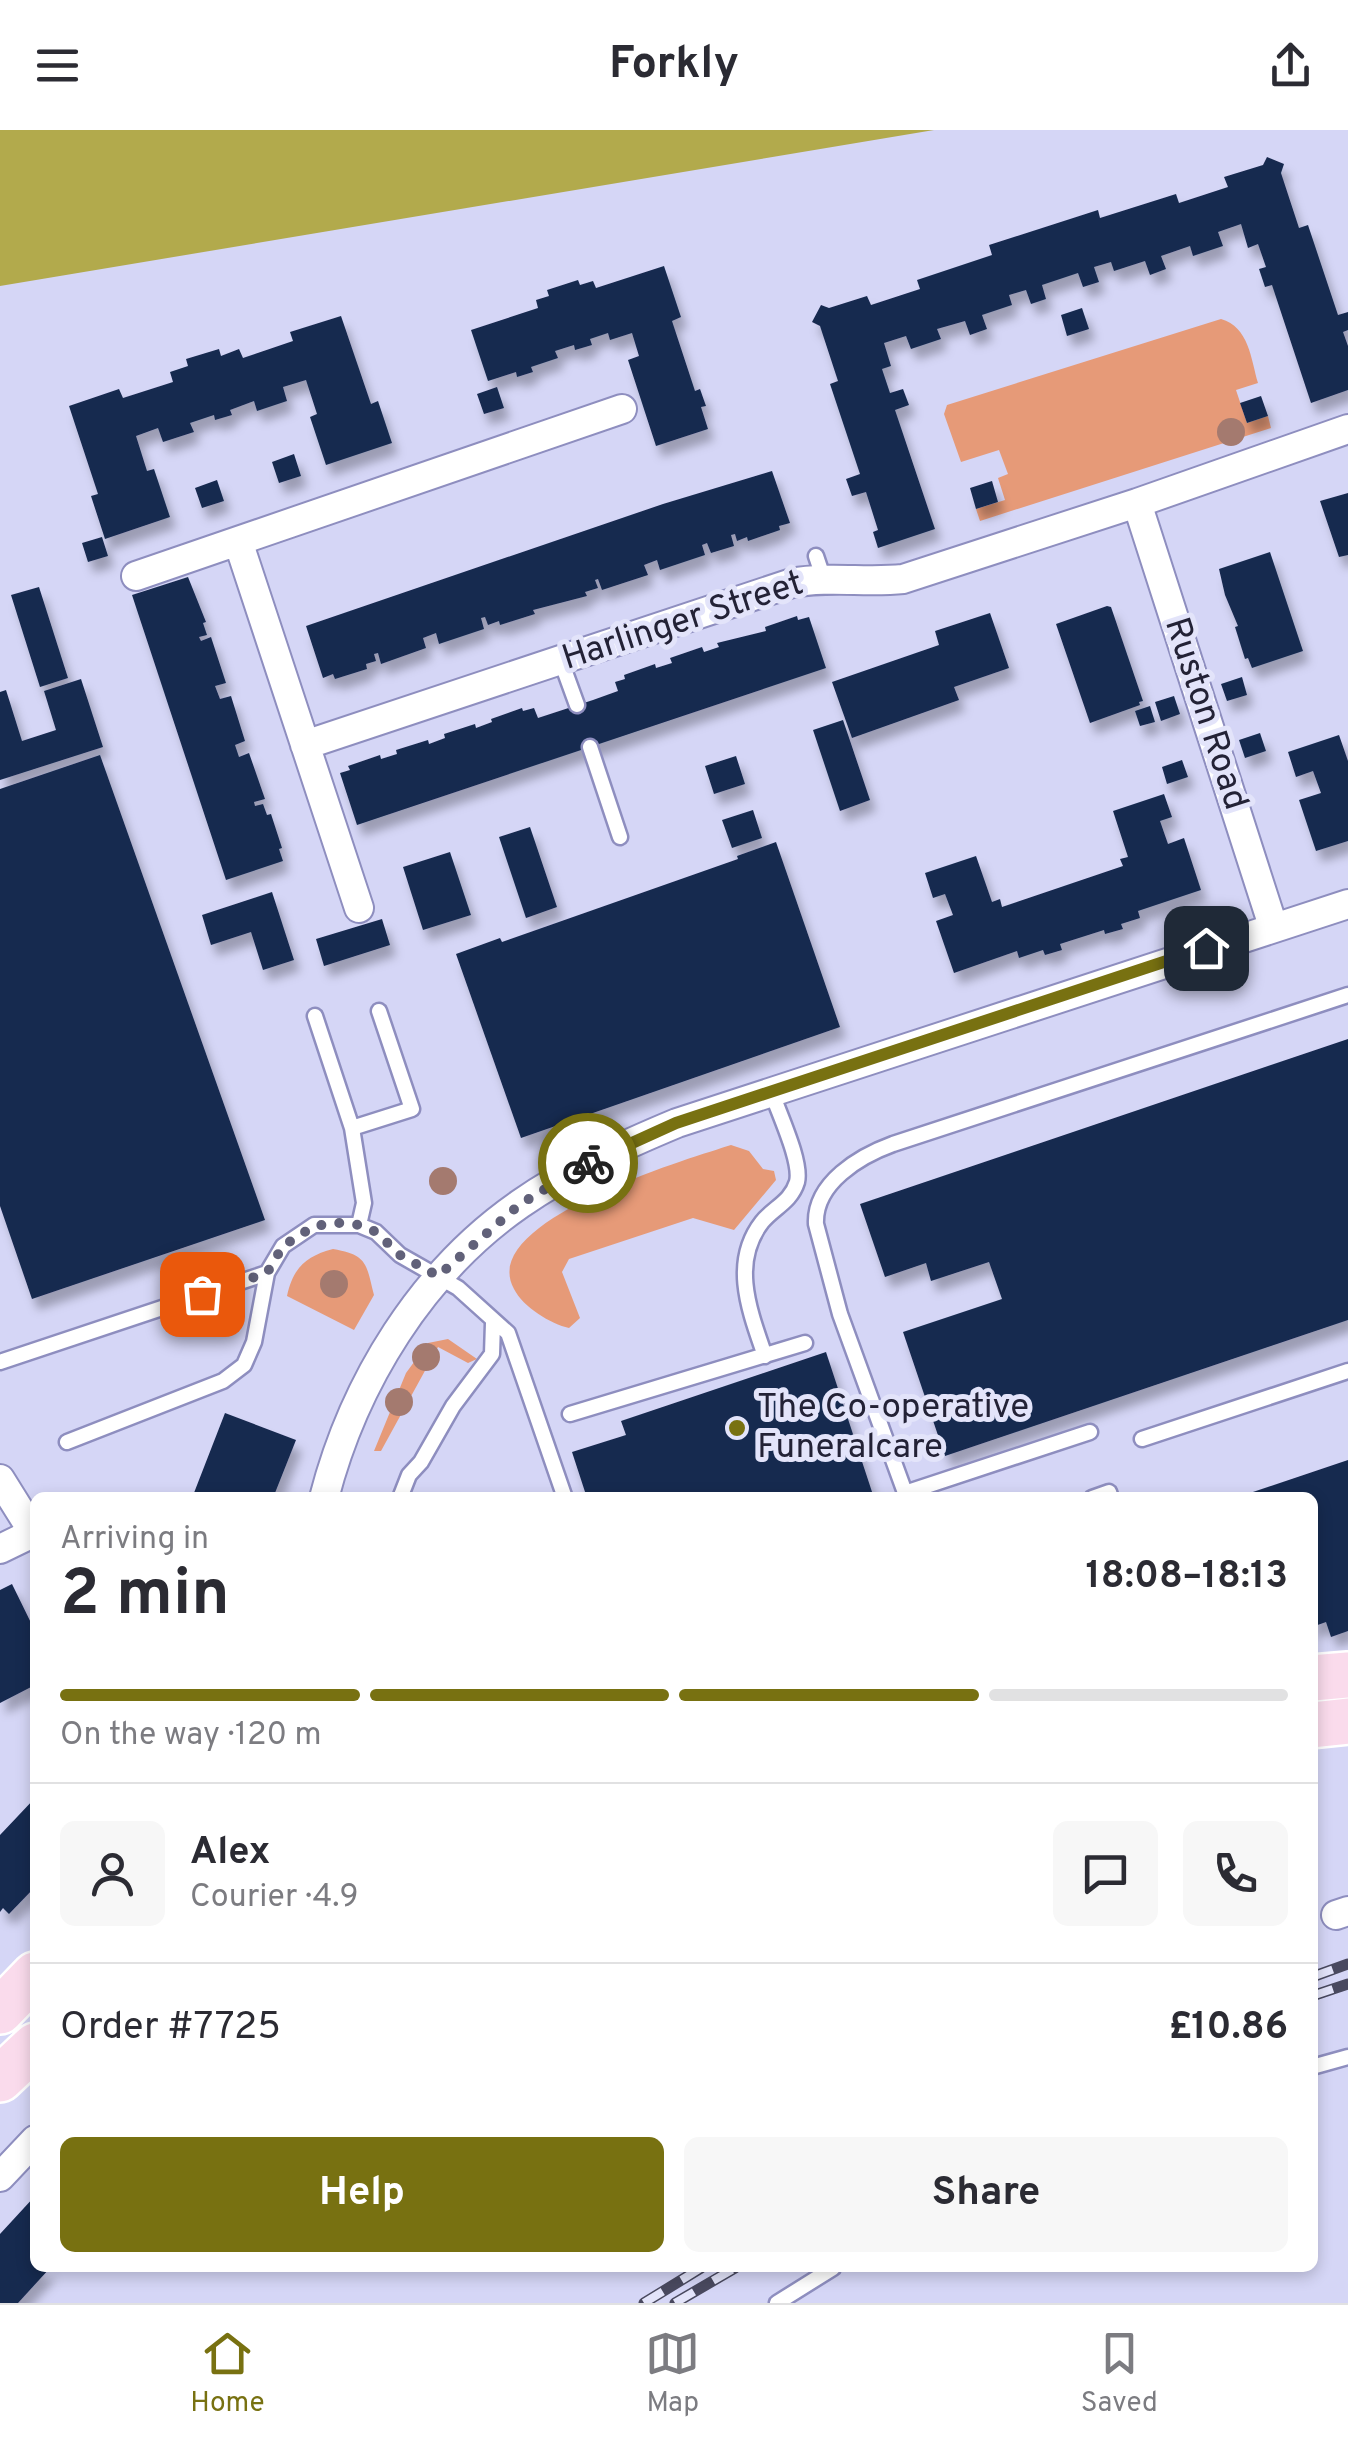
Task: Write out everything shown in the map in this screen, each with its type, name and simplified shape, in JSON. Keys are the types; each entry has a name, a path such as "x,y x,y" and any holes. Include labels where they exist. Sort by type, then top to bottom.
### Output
{"main road":[{"path":"1318,1678 1348,1675"},
{"path":"1318,1724 1348,1721"},
{"path":"0,2011 30,1980"},
{"path":"0,2078 30,2051"}],"street":[{"path":"136,576 622,409"},
{"name":"Harlinger Street","path":"305,745 792,583 820,567 882,581 903,578 1138,503 1348,429"},
{"name":"Ruston Road","path":"1138,503 1273,926"},
{"path":"238,541 359,908"},
{"path":"326,1492 342,1436 372,1376 406,1318 438,1276 519,1205 589,1162 676,1123 1348,904"},
{"path":"0,1479 30,1528"},
{"path":"0,1549 30,1536"},
{"path":"0,2177 30,2145"}],"lane":[{"path":"561,661 577,705"},
{"path":"590,747 620,837"},
{"path":"905,1492 840,1314 816,1224 821,1201 840,1176 867,1154 893,1144 1348,995"},
{"path":"352,1128 412,1109 379,1011"},
{"path":"315,1016 352,1128 364,1203 360,1225"},
{"path":"764,1356 744,1286 744,1267 762,1221 785,1204 797,1181 796,1165 772,1093"},
{"path":"67,1442 223,1380 244,1365 254,1342 267,1273 283,1246 314,1226 360,1225 376,1232 400,1255 472,1300 508,1333 563,1492"},
{"path":"0,1362 267,1273"},
{"path":"402,1492 453,1406 492,1354 493,1322"},
{"path":"570,1414 805,1344"},
{"path":"1142,1439 1348,1371"},
{"path":"915,1492 1090,1432"},
{"path":"1318,2066 1348,2056"},
{"path":"777,2303 826,2272"}],"shaded area":[{"path":"0,130 934,130 0,286"},
{"path":"1221,319 1238,329 1251,354 1258,383 1236,390 1247,423 1268,416 1271,428 980,521 976,509 1005,500 998,478 1008,474 999,450 961,462 944,414 947,405"},
{"path":"731,1145 749,1151 763,1169 774,1171 776,1180 734,1230 693,1218 569,1259 562,1272 580,1318 569,1328 538,1314 518,1296 511,1264 526,1240 555,1217 633,1179"},
{"path":"333,1249 353,1254 364,1263 374,1295 354,1330 287,1296 302,1265"},
{"path":"448,1339 477,1359 468,1363 438,1347 381,1451 374,1451 406,1373 428,1343"}],"building":[{"path":"1267,157 1284,164 1281,173 1299,228 1308,225 1338,315 1348,312 1348,330 1343,332 1348,346 1348,390 1311,403 1272,285 1265,287 1259,269 1266,267 1258,244 1248,248 1241,224 1218,232 1223,246 1193,256 1190,246 1161,256 1166,269 1150,275 1145,261 1114,271 1111,262 1094,267 1099,282 1083,287 1078,273 1042,285 1046,299 1031,304 1026,290 1009,295 1012,305 982,315 987,329 970,335 965,321 937,329 941,339 911,349 906,336 884,343 891,366 882,369 890,393 903,389 909,405 895,410 935,529 878,548 873,532 878,530 866,492 852,496 846,479 860,474 830,384 838,381 820,326 812,322 821,305 829,308 867,296 871,305 920,289 917,280 992,255 989,245 1098,210 1100,218 1176,194 1179,203 1228,187 1224,177 1263,165"},
{"path":"664,266 681,317 672,321 695,391 700,389 706,406 701,407 708,429 656,446 628,360 639,356 632,333 610,340 608,333 590,339 592,345 555,351 558,358 531,367 533,372 517,377 516,372 488,381 471,330 538,308 536,300 549,296 547,290 578,280 580,285 593,281 596,288"},
{"path":"1082,308 1089,329 1067,336 1061,315"},
{"path":"341,316 371,404 378,401 392,443 326,465 310,417 317,414 306,380 283,387 287,401 257,411 254,401 230,410 232,415 215,420 214,415 190,423 194,432 163,442 158,428 136,436 147,471 154,469 170,517 105,539 91,496 98,494 69,406 119,389 123,398 173,382 170,372 188,366 186,359 219,349 221,356 239,349 243,358 293,341 290,332"},
{"path":"497,387 504,408 484,414 477,394"},
{"path":"1261,396 1268,416 1247,423 1240,403"},
{"path":"294,454 301,476 279,483 272,462"},
{"path":"772,471 790,523 779,526 780,530 748,541 747,537 737,541 735,534 731,535 734,546 711,553 707,543 702,545 705,555 660,570 657,560 644,565 648,575 602,590 598,579 598,588 585,592 587,596 533,610 535,614 500,625 499,621 488,625 485,617 481,618 484,629 439,644 436,633 423,638 426,648 381,664 378,653 374,654 376,661 366,664 367,669 335,679 333,674 323,678 306,626 663,504"},
{"path":"217,480 224,501 202,508 195,488"},
{"path":"992,481 998,502 976,509 970,488"},
{"path":"1348,493 1348,555 1339,557 1320,501"},
{"path":"102,537 108,556 88,562 82,543"},
{"path":"1270,552 1303,651 1252,668 1245,659 1219,569"},
{"path":"188,577 206,622 203,623 207,635 199,637 201,641 211,637 226,683 215,686 220,699 231,696 245,741 235,745 239,757 249,753 265,799 254,802 255,806 263,804 267,815 271,814 282,848 279,849 283,861 226,880 132,595"},
{"path":"39,587 68,678 40,687 11,595"},
{"path":"1111,607 1143,701 1090,723 1056,624"},
{"path":"990,613 1009,668 954,687 959,700 852,738 832,682 939,645 935,631"},
{"path":"797,616 798,620 809,617 826,668 357,825 340,773 350,770 348,766 380,755 381,759 397,754 396,750 428,740 429,744 445,738 444,734 475,724 476,728 522,708 534,708 538,718 593,700 618,691 615,682 625,679 624,675 655,664 656,668 672,663 670,658 702,647 704,652 719,647 717,643 766,631 765,627"},
{"path":"1242,677 1247,695 1227,701 1221,684"},
{"path":"81,679 103,747 0,780 0,692 6,690 22,741 56,730 44,691"},
{"path":"1174,696 1180,714 1161,721 1155,702"},
{"path":"1150,706 1155,722 1140,726 1135,711"},
{"path":"843,720 870,800 840,811 813,730"},
{"path":"1260,733 1266,751 1245,758 1239,740"},
{"path":"1339,735 1348,761 1348,841 1316,851 1299,800 1321,793 1313,771 1296,777 1288,752"},
{"path":"100,755 265,1220 32,1299 0,1206 0,789"},
{"path":"736,756 745,784 714,794 705,766"},
{"path":"1182,760 1188,777 1167,784 1162,767"},
{"path":"1164,794 1172,817 1160,821 1168,844 1184,838 1201,890 1138,911 1140,918 1121,924 1123,929 1105,934 1104,930 1060,944 1062,950 1045,955 1043,950 1019,958 1017,951 954,973 936,921 953,915 945,894 933,898 925,873 976,856 992,902 1000,899 1002,907 1123,866 1120,859 1128,857 1113,811"},
{"path":"753,810 762,838 732,848 722,820"},
{"path":"530,827 557,907 526,918 499,837"},
{"path":"776,842 840,1027 521,1138 456,954 500,938 502,942"},
{"path":"450,852 471,915 423,930 403,867"},
{"path":"272,892 294,960 263,970 251,932 211,945 202,915"},
{"path":"382,919 390,945 324,966 316,939"},
{"path":"1348,1039 1348,1320 945,1456 903,1332 1002,1299 989,1262 931,1281 926,1263 885,1277 860,1204"},
{"name":"The Co-operative Funeralcare","path":"826,1352 872,1492 585,1492 572,1452 626,1435 621,1421"},
{"path":"225,1413 296,1440 275,1492 194,1492"},
{"path":"1348,1460 1348,1631 1331,1637 1326,1622 1318,1625 1318,1492 1253,1492"},
{"path":"12,1584 30,1621 30,1688 0,1703 0,1590"},
{"path":"30,1803 30,1892 9,1914 3,1908 0,1912 0,1835"},
{"path":"30,2201 30,2272 46,2272 18,2303 0,2303 0,2234"}],"railway":[{"path":"1318,1975 1348,1964"},
{"path":"1318,1994 1348,1984"},
{"path":"644,2303 694,2272"},
{"path":"675,2303 728,2272"}],"way so far":[{"path":"202,1294 267,1273 283,1246 314,1226 339,1223 360,1225 376,1232 400,1255 438,1276 519,1205 588,1163"}],"place":[{"name":"The Co-operative Funeralcare","path":"737,1428"}],"route":[{"path":"588,1163 676,1123 1206,948"}]}
